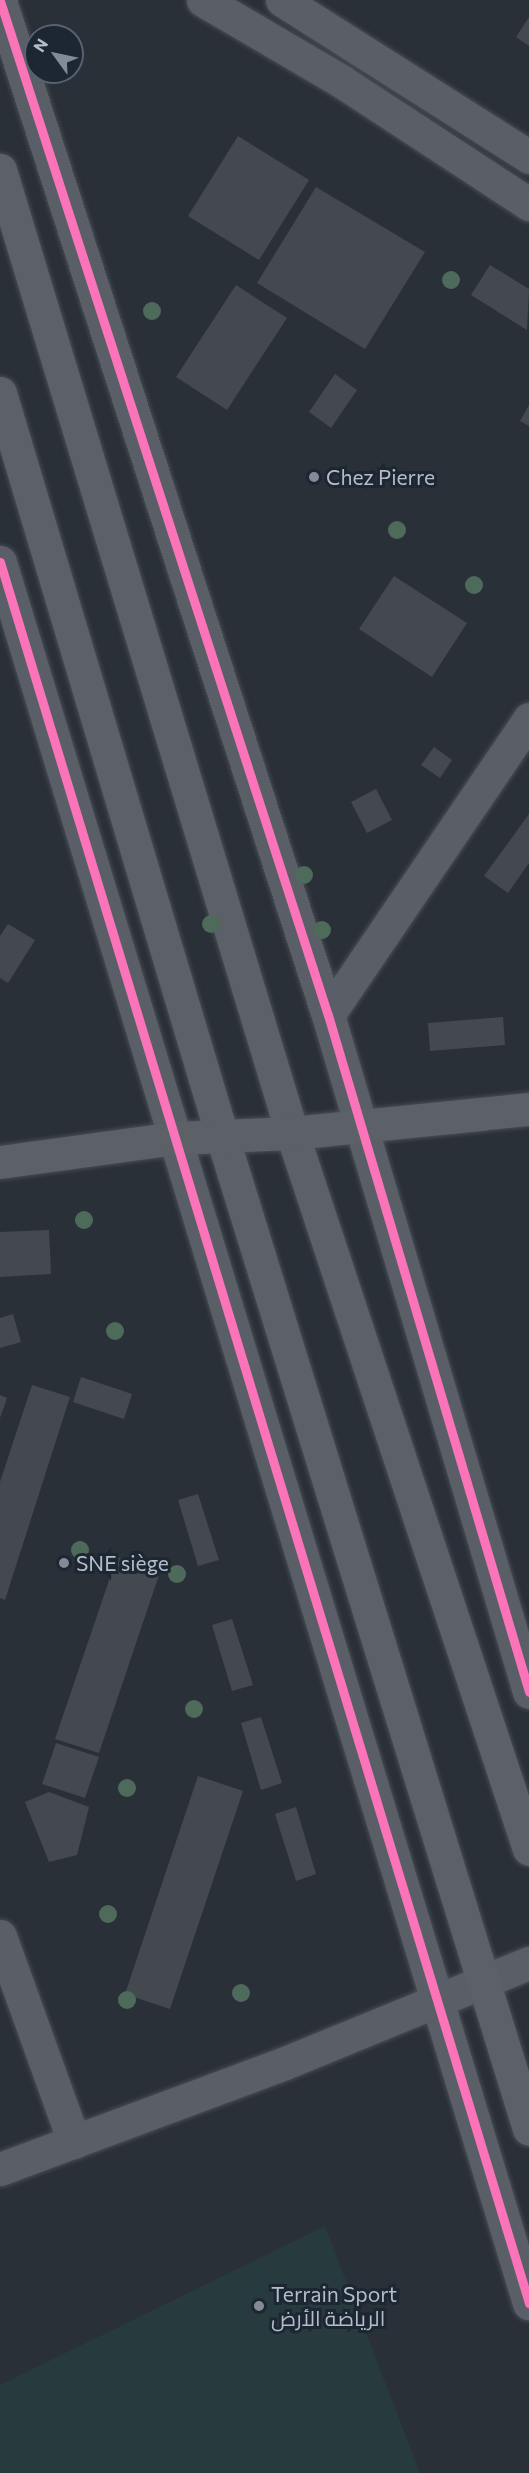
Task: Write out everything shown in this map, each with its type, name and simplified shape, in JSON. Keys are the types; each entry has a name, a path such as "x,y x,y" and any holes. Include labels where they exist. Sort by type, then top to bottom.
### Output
{"main road":[{"path":"0,170 292,1132 529,1849"},
{"path":"0,393 222,1136 529,2129"},
{"path":"0,1162 176,1138 292,1132 529,1109"}],"street":[{"path":"203,0 341,81 529,204"},
{"path":"282,0 529,157"},
{"path":"0,1 328,1015 359,1126 529,1692"},
{"path":"0,562 529,2303"},
{"path":"328,1015 529,719"},
{"path":"0,1936 74,2142"},
{"path":"0,2169 436,2003 529,1963"}],"green space":[{"name":"Terrain Sport الرياضة الأرض","path":"325,2226 420,2473 0,2473 0,2385"}],"building":[{"path":"529,17 529,46 516,37"},
{"path":"238,136 309,180 259,260 188,216"},
{"path":"316,187 425,252 365,349 257,283"},
{"path":"490,265 529,289 527,330 471,295"},
{"path":"236,285 287,318 227,410 176,377"},
{"path":"335,374 357,390 331,428 309,412"},
{"path":"529,405 529,426 520,421"},
{"path":"394,576 467,623 432,677 359,629"},
{"path":"434,747 452,760 440,778 421,765"},
{"path":"376,789 392,820 367,833 351,802"},
{"path":"529,814 529,863 508,893 484,876"},
{"path":"8,924 35,940 8,983 0,978 0,936"},
{"path":"503,1017 505,1045 430,1051 428,1023"},
{"path":"49,1230 51,1274 0,1277 0,1232"},
{"path":"13,1314 21,1342 0,1348 0,1318"},
{"path":"81,1377 132,1394 124,1419 73,1402"},
{"path":"32,1385 70,1397 5,1600 0,1598 0,1482"},
{"path":"0,1395 7,1398 0,1418"},
{"path":"198,1494 219,1560 198,1566 178,1500"},
{"path":"117,1557 160,1572 99,1753 55,1739"},
{"path":"232,1619 253,1685 232,1691 212,1625"},
{"path":"261,1717 282,1783 261,1790 241,1723"},
{"path":"56,1743 99,1757 85,1798 42,1784"},
{"path":"198,1776 243,1791 170,2009 125,1994"},
{"path":"49,1792 89,1807 77,1855 49,1862 25,1802"},
{"path":"296,1807 316,1874 296,1881 275,1814"}],"cycle path":[{"path":"0,1 328,1015 529,1692"},
{"path":"0,562 529,2303"}],"place":[{"name":"Chez Pierre","path":"314,477"},
{"name":"SNE siège","path":"64,1563"},
{"name":"Terrain Sport الرياضة الأرض","path":"259,2306"}]}
